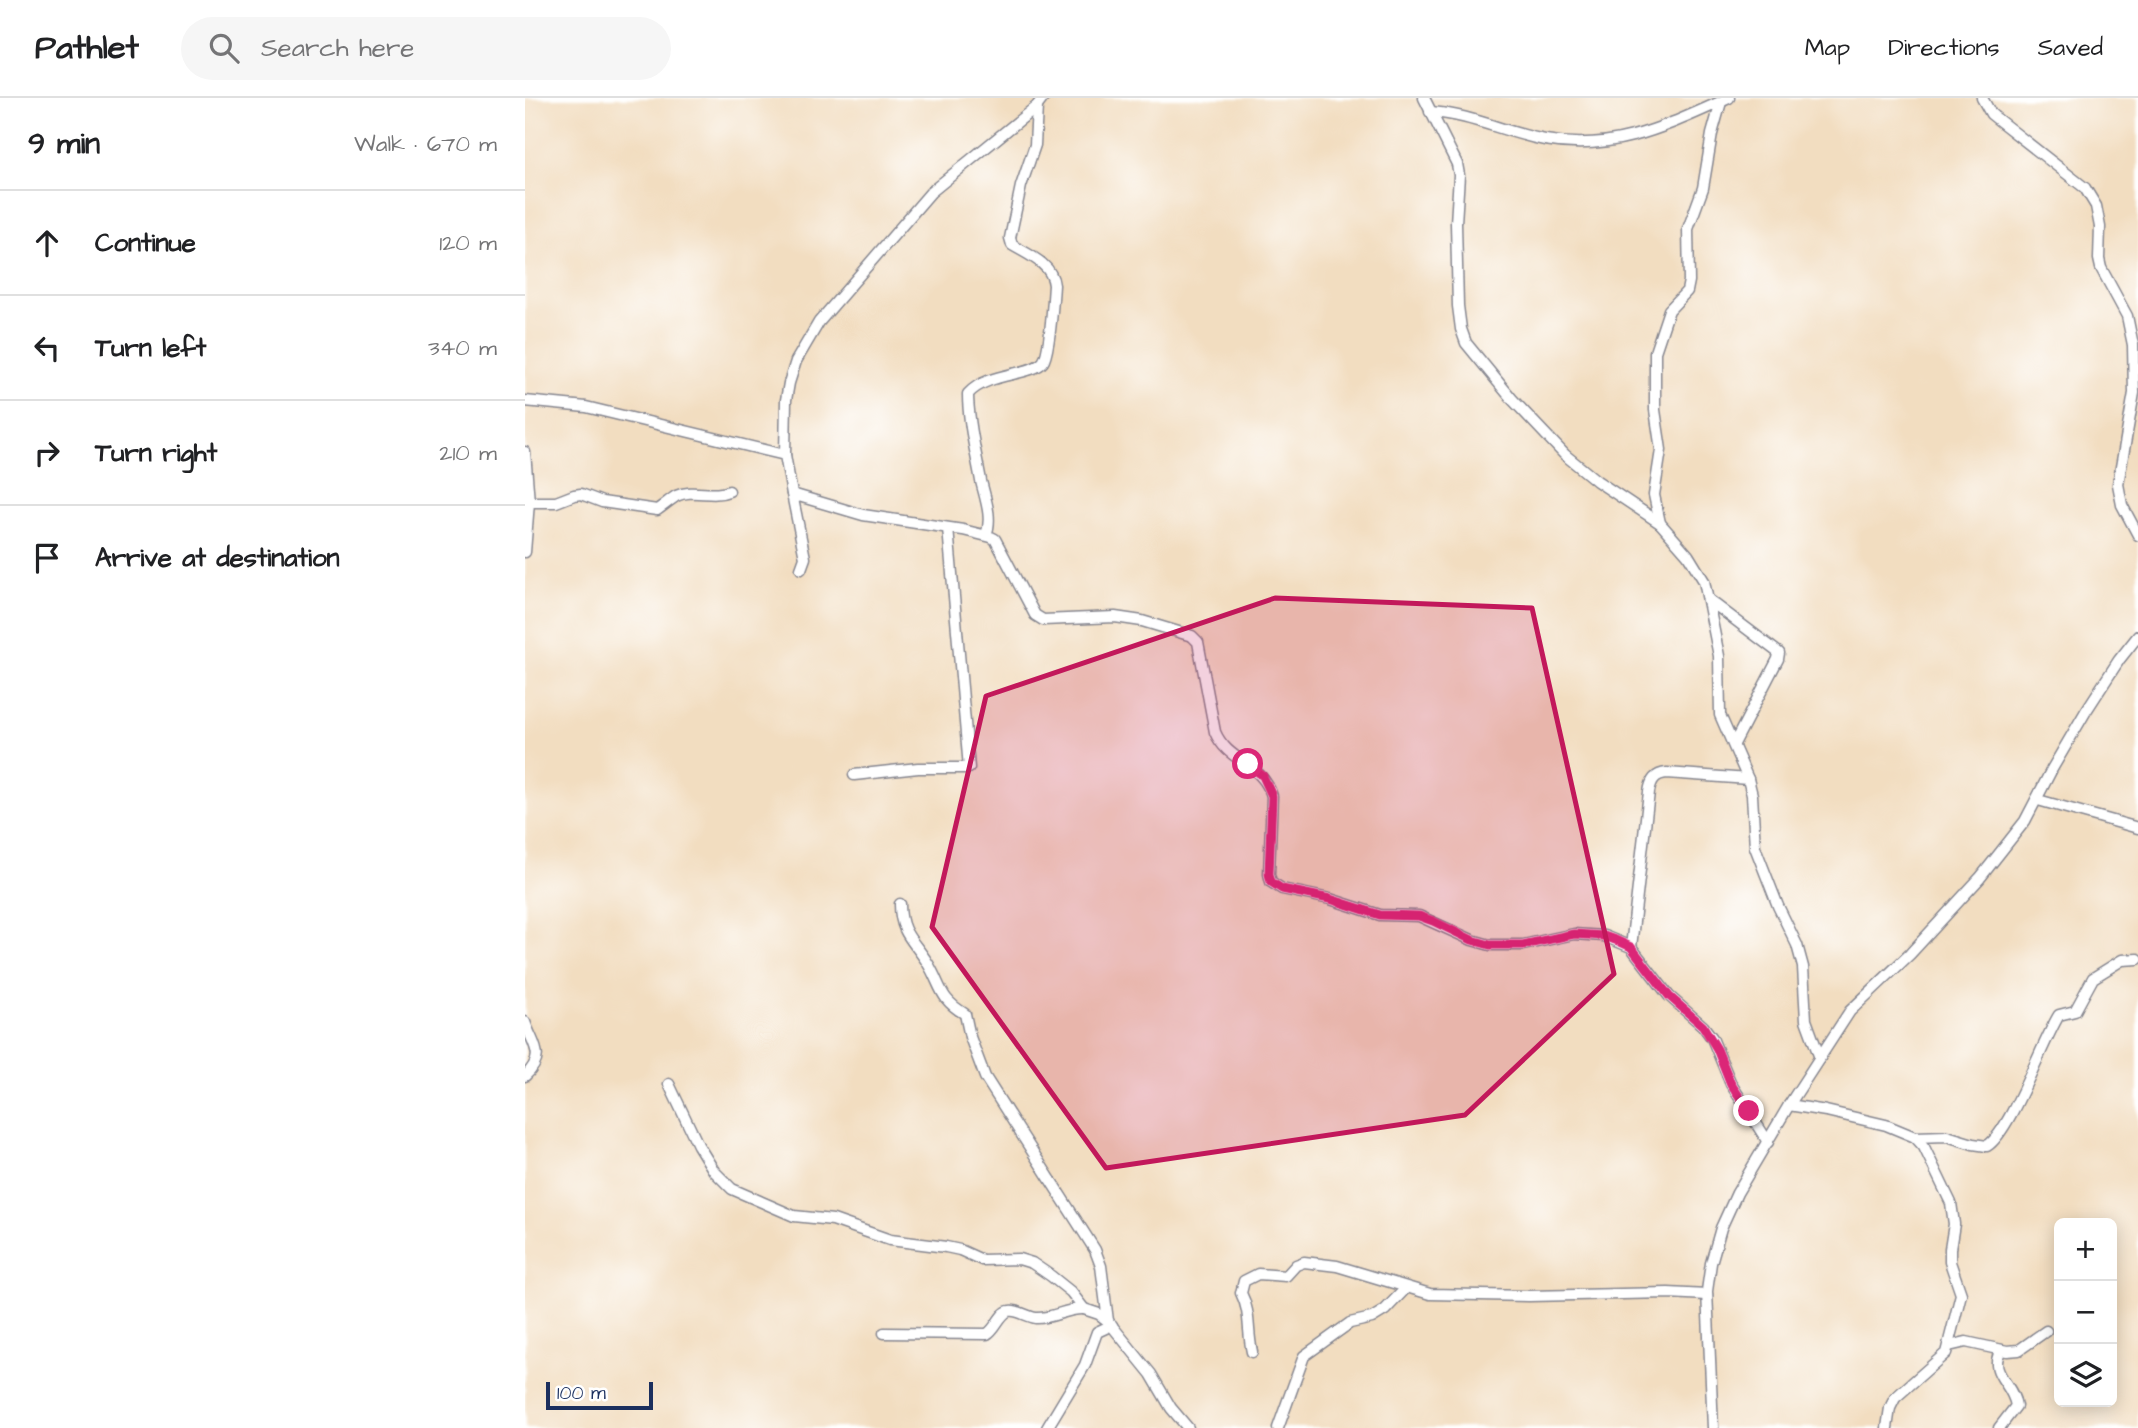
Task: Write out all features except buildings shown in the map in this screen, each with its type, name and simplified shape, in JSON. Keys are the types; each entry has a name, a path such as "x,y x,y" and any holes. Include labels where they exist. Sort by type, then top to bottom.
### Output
{"street":[{"path":"1424,98 1457,164 1459,175 1456,223 1458,306 1466,343 1512,399 1565,455 1597,481 1660,523 1696,566 1704,581 1720,667 1720,715 1748,779 1752,795 1755,847 1778,906 1797,944 1803,967 1806,1020 1820,1058"},
{"path":"1982,98 1991,114 2085,188 2096,206 2100,227 2101,268 2127,316 2133,345 2134,393 2118,484 2122,505 2138,535"},
{"path":"1430,112 1449,113 1544,140 1595,144 1655,131 1725,100"},
{"path":"1660,523 1654,495 1661,450 1654,380 1655,352 1669,310 1687,291 1688,229 1703,188 1712,134 1725,100"},
{"path":"801,569 805,558 785,454 786,400 796,361 819,322 931,192 1040,102"},
{"path":"986,534 989,514 979,472 968,394 974,387 992,379 1035,367 1044,362 1047,351 1053,275 1045,265 1012,245 1010,238 1021,186 1035,145 1040,102"},
{"path":"525,401 586,407 785,454"},
{"path":"525,452 529,502 525,552"},
{"path":"529,502 556,502 581,495 602,502 657,510 676,496 720,495 729,491"},
{"path":"792,494 863,515 986,534 995,539 1035,614 1042,620 1115,617 1182,631 1198,642 1215,732 1221,745 1263,776 1272,796 1271,882 1282,889 1330,899 1380,915 1419,916 1472,940 1490,945 1523,945 1574,934 1604,936 1631,947 1669,996 1703,1026 1712,1038 1731,1084 1768,1142"},
{"path":"854,775 918,768 969,768 948,528"},
{"path":"1709,600 1779,653 1778,660 1734,744"},
{"path":"1713,1428 1707,1295 1711,1263 1721,1228 1738,1193 1789,1105 1850,1011 1910,954 1980,878 2025,821 2086,711 2138,636"},
{"path":"1631,947 1649,792 1653,778 1667,772 1748,779"},
{"path":"2038,800 2138,828"},
{"path":"900,904 903,928 927,962 944,998 952,1007 965,1014 970,1037 985,1077 1095,1250 1101,1266 1110,1323"},
{"path":"1789,1105 1886,1125 1915,1137 1956,1137 1981,1146 1991,1143 2011,1112 2059,1015 2075,1011 2094,978 2122,960 2138,959"},
{"path":"525,1022 538,1054 536,1064 525,1076"},
{"path":"669,1084 698,1145 714,1171 732,1189 795,1216 833,1220 890,1240 960,1250 982,1260 1019,1259 1032,1263 1071,1292 1084,1309"},
{"path":"1887,1428 1890,1408 1895,1398 1946,1353 1961,1294 1950,1262 1954,1214 1933,1164 1915,1137"},
{"path":"1252,1352 1247,1335 1248,1307 1241,1288 1247,1278 1253,1275 1286,1276 1296,1265 1304,1262 1337,1266 1430,1294 1707,1295"},
{"path":"1278,1428 1304,1356 1350,1323 1372,1318 1385,1310 1406,1288"},
{"path":"884,1333 987,1334 994,1330 1000,1318 1010,1310 1030,1317 1046,1318 1071,1309 1084,1309 1099,1314 1110,1323 1151,1374 1171,1408 1188,1428"},
{"path":"1047,1428 1085,1365 1097,1332 1110,1323"},
{"path":"1949,1346 1965,1342 2001,1350 2019,1350 2046,1331"},
{"path":"1999,1428 2016,1406 1996,1366 2001,1350"}],"highlighted area":[{"path":"1275,598 1532,608 1614,974 1465,1115 1106,1168 932,927 986,696"}],"route":[{"path":"1248,764 1263,776 1272,796 1271,882 1282,889 1330,899 1380,915 1419,916 1472,940 1490,945 1523,945 1574,934 1604,936 1631,947 1669,996 1692,1015 1712,1038 1731,1084 1749,1111"}]}
